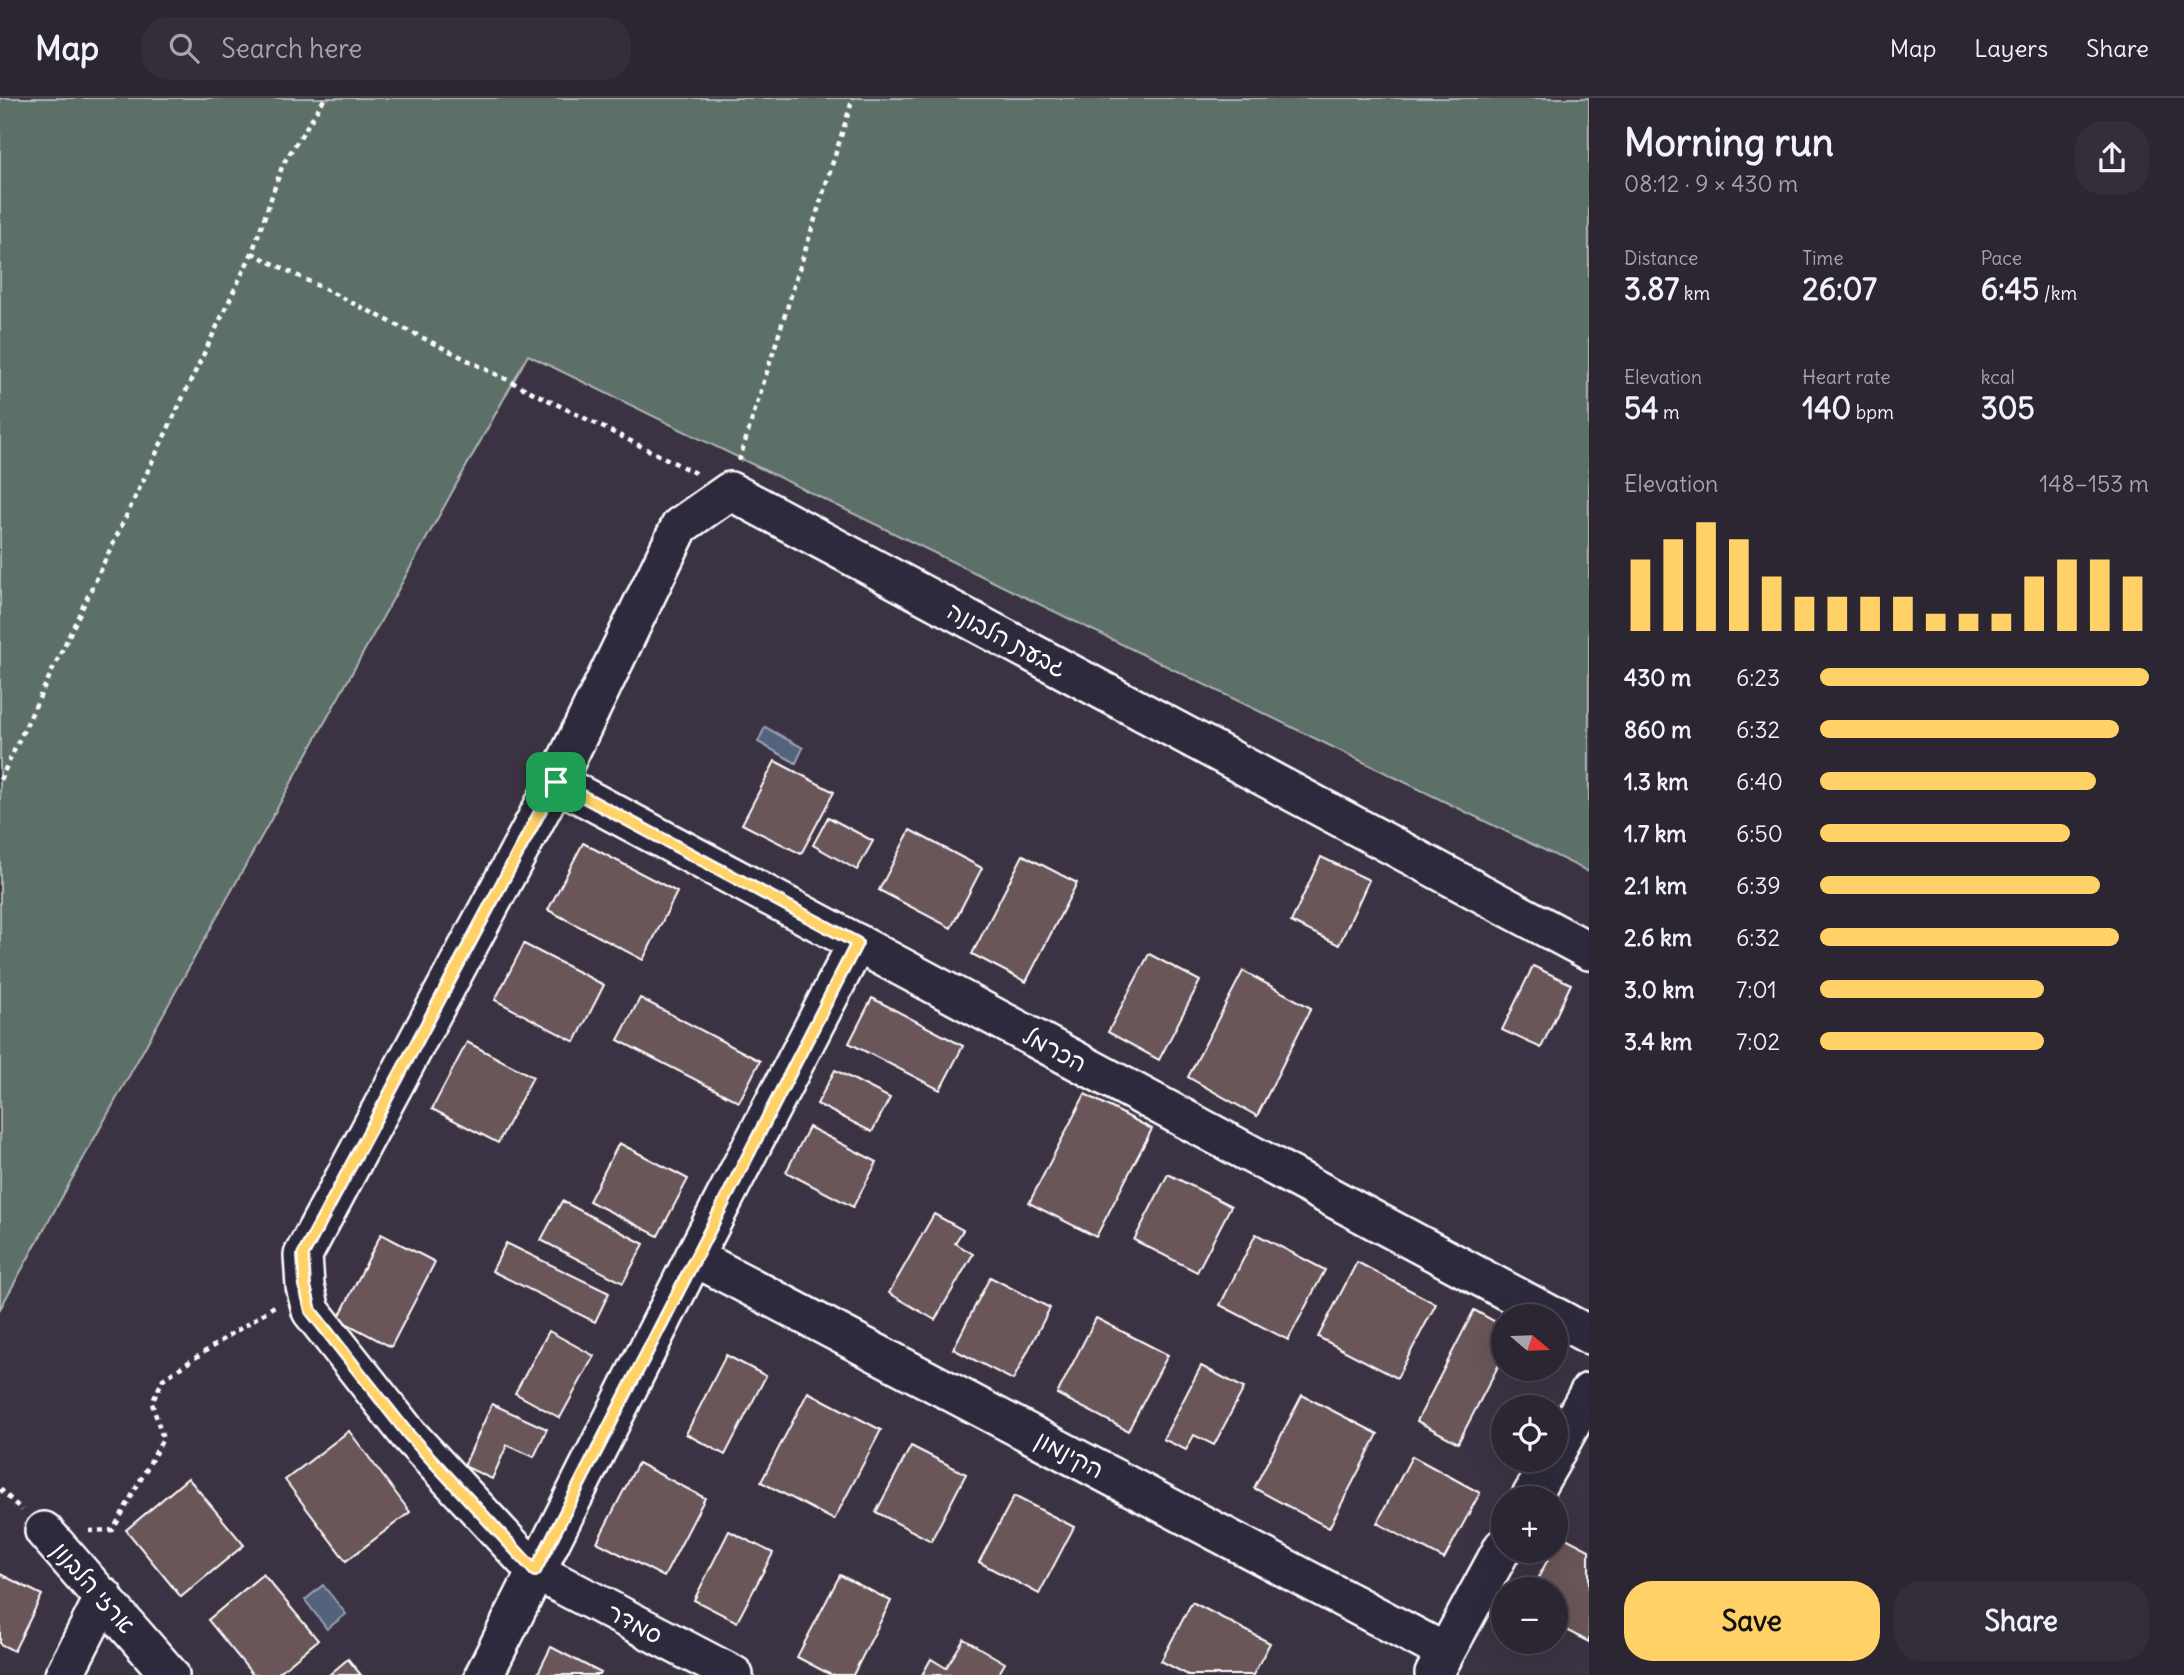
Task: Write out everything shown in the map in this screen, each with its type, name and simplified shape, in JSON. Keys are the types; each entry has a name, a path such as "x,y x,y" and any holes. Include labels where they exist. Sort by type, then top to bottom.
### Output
{"street":[{"path":"535,1571 400,1423 311,1311 305,1286 303,1255 556,782 680,526 730,491"},
{"name":"גבעת הלבונה","path":"730,491 1589,951"},
{"name":"הכרמל","path":"556,782 1530,1304"},
{"path":"484,1675 694,1257 857,943"},
{"name":"הקינמון","path":"694,1257 1439,1664"},
{"name":"הכרמל","path":"1568,1324 1589,1335"},
{"path":"1568,1430 1589,1392"},
{"name":"ארזי הלבנון","path":"44,1531 170,1675"},
{"path":"1439,1664 1494,1563"},
{"name":"סמדר","path":"535,1571 734,1675"},
{"path":"64,1675 104,1597"}],"path":[{"path":"0,780 253,253 283,164 325,98"},
{"path":"253,253 730,491 853,98"},
{"path":"44,1531 113,1530 163,1439 152,1403 163,1379 305,1286"}],"green space":[{"path":"0,98 1589,98 1589,872 528,355 0,1309"}],"water":[{"path":"765,727 803,748 796,763 758,742"},
{"path":"323,1585 346,1614 327,1629 305,1600"}],"building":[{"path":"775,761 834,792 801,854 742,824"},
{"path":"828,817 873,841 857,870 813,845"},
{"path":"910,830 982,868 951,928 879,890"},
{"path":"583,843 677,892 643,960 548,910"},
{"path":"1023,855 1077,883 1026,982 972,954"},
{"path":"1321,857 1369,880 1339,945 1291,922"},
{"path":"524,944 604,985 575,1042 495,1000"},
{"path":"1149,954 1200,981 1159,1060 1108,1032"},
{"path":"1533,966 1571,984 1541,1048 1502,1030"},
{"path":"1243,971 1311,1008 1257,1116 1188,1077"},
{"path":"640,998 760,1061 739,1102 618,1040"},
{"path":"872,998 963,1046 940,1090 849,1043"},
{"path":"467,1042 533,1077 498,1143 432,1109"},
{"path":"835,1070 890,1098 872,1132 817,1104"},
{"path":"1085,1094 1152,1129 1096,1237 1029,1203"},
{"path":"809,1127 877,1162 853,1207 786,1172"},
{"path":"619,1143 688,1179 658,1236 589,1201"},
{"path":"1168,1174 1231,1206 1197,1272 1134,1240"},
{"path":"562,1201 644,1244 623,1283 541,1240"},
{"path":"934,1214 963,1230 955,1243 973,1254 935,1320 889,1293"},
{"path":"381,1234 435,1262 391,1347 338,1319"},
{"path":"1256,1234 1325,1270 1288,1340 1220,1305"},
{"path":"506,1243 609,1293 595,1322 492,1271"},
{"path":"1357,1262 1436,1304 1397,1378 1318,1337"},
{"path":"990,1277 1050,1308 1013,1380 953,1349"},
{"path":"1474,1310 1491,1319 1491,1380 1458,1443 1417,1421"},
{"path":"1096,1318 1168,1355 1128,1431 1057,1394"},
{"path":"549,1331 594,1356 560,1418 515,1393"},
{"path":"726,1355 766,1376 725,1455 686,1434"},
{"path":"1201,1366 1244,1388 1214,1445 1194,1435 1186,1450 1163,1439"},
{"path":"808,1392 881,1430 834,1520 761,1482"},
{"path":"1302,1395 1378,1434 1329,1528 1254,1488"},
{"path":"492,1404 547,1429 534,1457 507,1445 492,1479 464,1466"},
{"path":"349,1431 410,1512 346,1561 285,1480"},
{"path":"911,1446 966,1474 931,1541 876,1512"},
{"path":"1412,1456 1480,1493 1444,1559 1377,1523"},
{"path":"638,1463 705,1498 664,1577 597,1542"},
{"path":"188,1478 244,1545 181,1597 126,1530"},
{"path":"1014,1496 1074,1527 1039,1594 979,1562"},
{"path":"729,1531 773,1553 737,1622 694,1600"},
{"path":"1568,1539 1589,1550 1589,1642 1568,1631 1568,1577 1538,1577 1546,1563 1568,1563"},
{"path":"0,1574 42,1595 14,1651 0,1644"},
{"path":"263,1574 318,1640 276,1675 253,1675 208,1620"},
{"path":"840,1575 891,1601 853,1675 831,1675 797,1657"},
{"path":"1192,1602 1270,1643 1253,1675 1188,1675 1161,1661"},
{"path":"964,1639 1005,1663 998,1675 922,1675 931,1659 946,1668"},
{"path":"551,1647 601,1673 600,1675 537,1675"},
{"path":"348,1659 361,1675 329,1675"}],"route":[{"path":"556,782 857,943 535,1571 408,1434 311,1311 305,1286 303,1255 556,782"}]}
